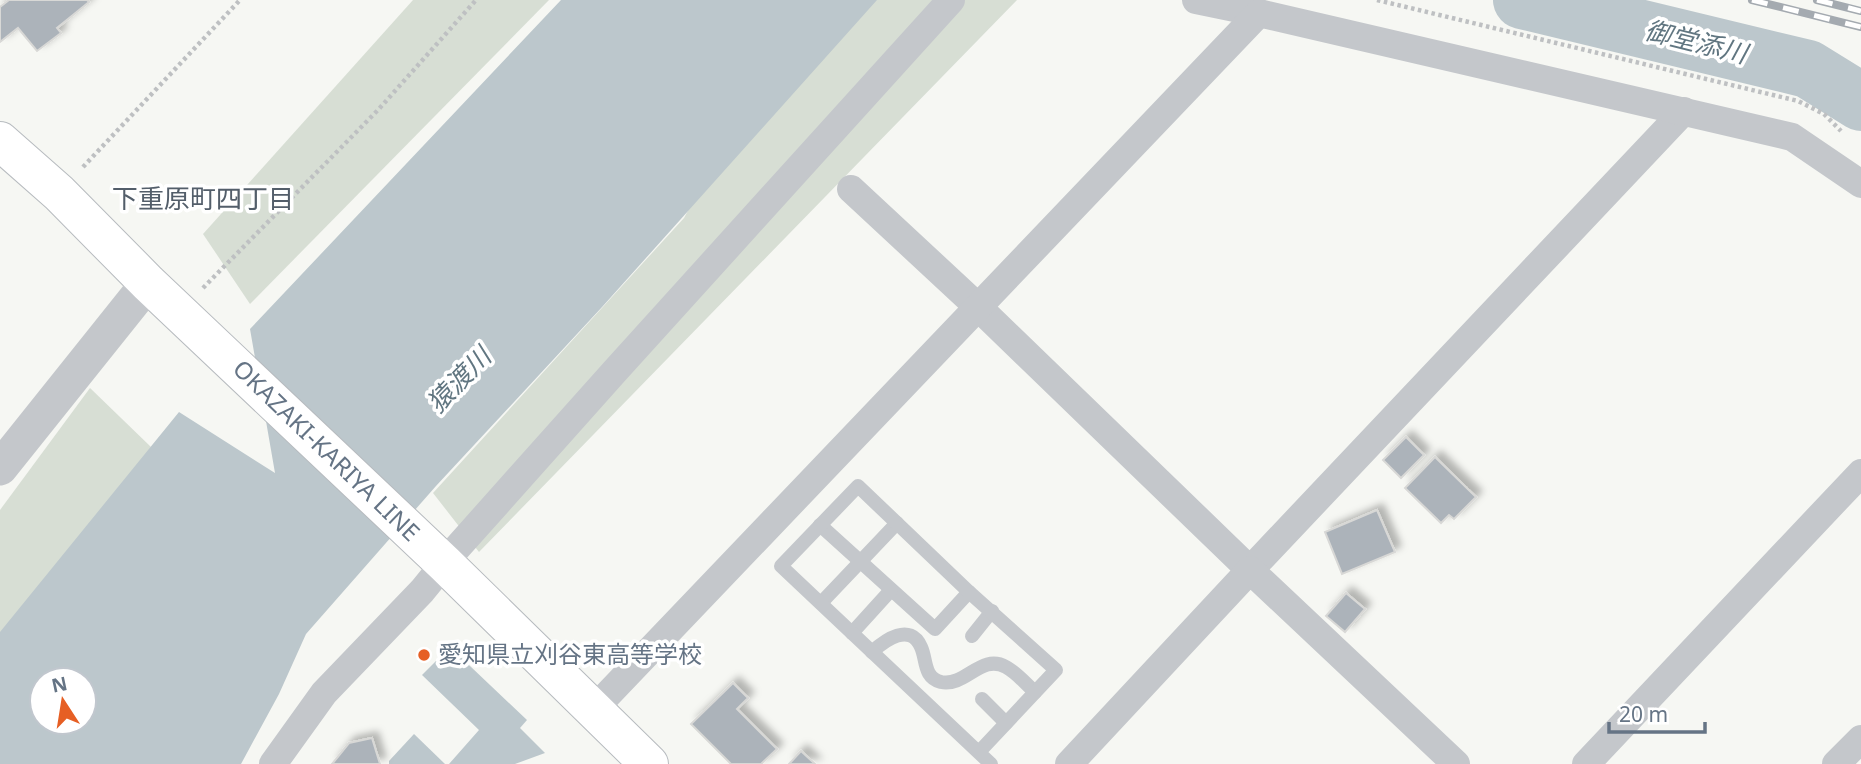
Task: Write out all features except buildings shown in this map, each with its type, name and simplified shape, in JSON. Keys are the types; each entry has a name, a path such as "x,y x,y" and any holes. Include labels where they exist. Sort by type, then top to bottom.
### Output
{"main road":[{"name":"OKAZAKI-KARIYA LINE","path":"0,141 58,193 445,564 649,764"}],"street":[{"path":"273,764 324,693 445,564 587,402 951,0"},
{"path":"1196,0 1792,137 1861,184"},
{"path":"593,710 1259,13"},
{"path":"1069,764 1684,111"},
{"path":"851,189 1456,764"},
{"path":"0,468 148,282"},
{"path":"1586,764 1861,473"},
{"path":"1836,764 1861,739"}],"lane":[{"path":"979,752 1056,670 858,486 781,566 991,764"},
{"path":"821,603 897,523"},
{"path":"820,525 935,629 970,592"},
{"path":"852,633 891,590"},
{"path":"972,636 992,611"},
{"path":"872,652 887,638 906,635 916,639 930,676 940,681 965,678 972,670 993,664 1005,666 1035,692"},
{"path":"982,699 1006,723"}],"path":[{"path":"58,193 240,0"},
{"path":"180,311 378,110 476,0"},
{"path":"1377,0 1798,101 1824,114 1845,135"}],"shaded area":[{"path":"413,0 549,0 250,304 203,234"},
{"path":"803,0 1017,0 479,552 433,493 684,218"},
{"path":"90,388 151,447 0,663 0,510"}],"water":[{"name":"猿渡川","path":"561,0 877,0 603,306 436,486 306,634 279,694 241,764 0,764 0,632 179,412 275,473 250,329"},
{"path":"450,647 527,720 520,728 545,753 515,764 449,764 479,730 422,675"},
{"path":"414,734 445,764 389,764"}],"waterway":[{"name":"御堂添川","path":"1522,0 1808,69 1861,102"}],"railway":[{"path":"1752,0 1861,27"},
{"path":"1817,0 1861,11"}],"place":[{"name":"愛知県立刈谷東高等学校","path":"424,655"}],"district":[{"name":"下重原町四丁目","path":"203,199"}]}
